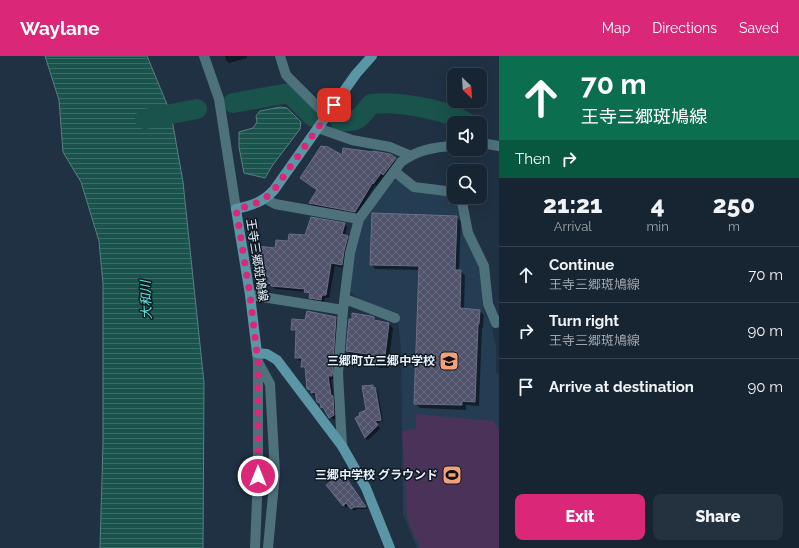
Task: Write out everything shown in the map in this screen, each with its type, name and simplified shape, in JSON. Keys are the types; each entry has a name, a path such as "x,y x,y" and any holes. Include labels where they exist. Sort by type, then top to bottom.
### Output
{"main road":[{"path":"266,199 274,190 356,74 372,56"},
{"name":"王寺三郷斑鳩線","path":"258,358 250,295 236,209 266,199"},
{"path":"258,358 267,354 277,360 342,446 366,488 390,548"}],"street":[{"path":"204,56 219,99 236,209"},
{"path":"280,56 286,75 327,116"},
{"path":"318,128 352,140 390,147 410,156"},
{"path":"487,144 499,146"},
{"path":"342,446 338,373 343,310 350,253 359,219 400,162 424,150 447,146"},
{"path":"394,171 414,187 447,191"},
{"path":"266,199 275,204 359,219"},
{"path":"462,204 468,233 484,266 488,304 496,323 499,321"},
{"path":"250,295 343,310"},
{"path":"345,299 395,318"},
{"path":"255,548 258,476 258,358"},
{"path":"258,358 270,384 275,473 268,548"}],"shaded area":[{"name":"三郷町立三郷中学校","path":"399,179 447,194 447,204 460,204 481,268 483,310 492,327 496,347 496,374 499,374 499,548 417,548 403,514 401,348 397,312 365,304 347,289 357,232 365,213 392,182"},
{"name":"三郷中学校 グラウンド","path":"416,414 494,421 499,431 499,548 420,548 407,519 402,431 416,429"}],"water":[{"name":"大和川","path":"45,56 147,56 171,114 183,182 204,383 203,548 100,548 103,443 103,284 99,241 81,182 63,152 59,100"},
{"path":"280,107 287,108 301,122 300,129 272,166 265,178 244,173 239,147 239,132 253,128 257,122 256,116 260,111"}],"building":[{"path":"321,146 328,147 342,155 343,148 390,154 396,158 383,175 381,173 373,184 373,182 355,212 309,203 317,190 300,178"},
{"path":"372,213 457,216 455,270 461,270 460,308 480,310 478,324 475,402 462,401 462,405 414,404 419,266 370,265"},
{"path":"311,217 345,223 342,234 348,236 342,265 331,263 326,295 322,295 321,300 309,298 310,293 304,292 305,289 271,286 271,284 260,282 257,246 275,248 276,240 288,241 289,234 305,235"},
{"path":"307,311 336,317 332,376 328,376 331,395 333,396 334,415 329,418 323,407 321,408 320,403 317,402 315,392 311,393 311,390 307,389 305,367 301,367 302,358 295,358 296,330 291,330 292,319 305,320"},
{"path":"352,313 371,316 374,317 374,320 389,323 384,364 373,363 374,355 346,351 349,319 352,319"},
{"path":"373,385 373,388 375,387 381,420 375,421 378,425 365,438 355,418 360,415 359,413 366,410 362,386"},
{"path":"338,476 343,483 347,479 366,507 354,507 351,509 346,503 343,506 326,485"}],"waterway":[{"path":"233,103 289,93 313,117"},
{"path":"340,121 355,120 361,116 371,104 382,103 420,107 452,116"},
{"path":"145,119 197,109"}],"place":[{"name":"三郷町立三郷中学校","path":"449,361"},
{"name":"三郷中学校 グラウンド","path":"452,475"}],"route":[{"path":"258,476 258,362 250,295 236,209 266,199 274,190 334,105"}]}
